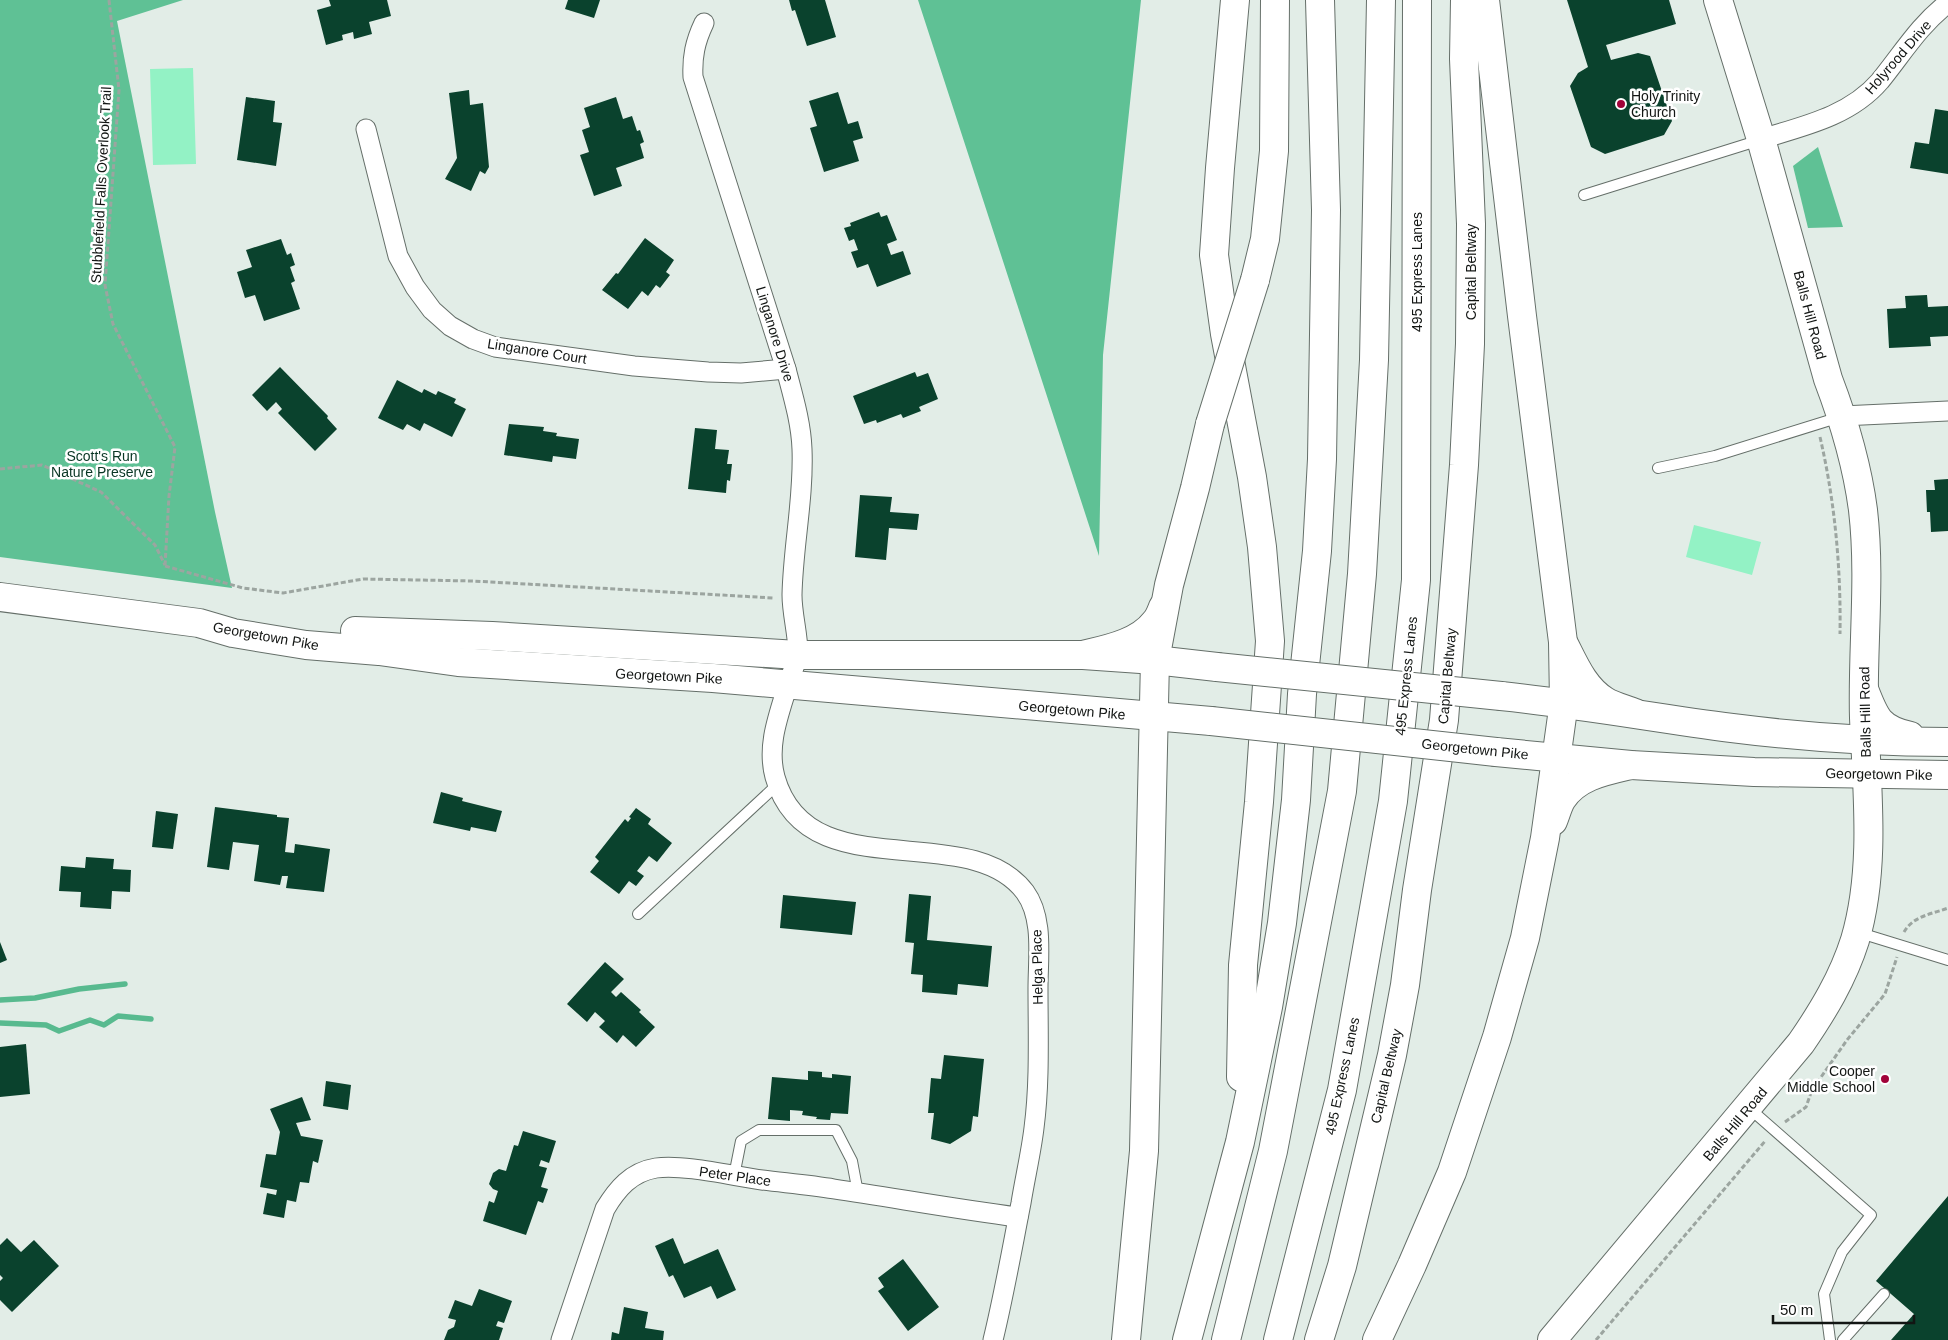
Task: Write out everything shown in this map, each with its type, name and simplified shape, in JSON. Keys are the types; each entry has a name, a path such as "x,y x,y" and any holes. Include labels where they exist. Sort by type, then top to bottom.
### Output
{"main road":[{"path":"1235,0 1214,255 1225,334 1252,477 1262,547 1270,641 1259,802 1243,965 1240,1142"},
{"path":"1126,1340 1144,1151 1156,660 1165,604 1210,424 1255,280 1265,239 1274,151 1275,0"},
{"path":"1186,1340 1240,1142 1268,1007 1282,923 1296,800 1302,694 1317,551 1322,459 1326,210 1320,0"},
{"path":"1226,1340 1273,1151 1342,791 1362,574 1374,360 1382,0"},
{"name":"495 Express Lanes","path":"1278,1340 1342,1090 1393,801 1416,570 1418,0"},
{"name":"Capital Beltway","path":"1319,1340 1342,1266 1392,1055 1405,985 1417,890 1444,720 1464,466 1470,344 1471,224 1464,59 1465,0"},
{"path":"1377,1340 1445,1188 1471,1118 1497,1037 1523,945 1545,838 1564,702 1563,642 1485,0"},
{"name":"Balls Hill Road","path":"1552,1340 1801,1044 1826,1006 1841,976 1856,932 1863,902 1866,869 1867,774 1864,689 1866,560 1863,510 1854,462 1830,420 1828,379 1761,139 1718,0"},
{"name":"Georgetown Pike","path":"0,597 199,623 233,633 306,645 379,651 458,662 713,678 1211,721 1630,765 1754,772 1948,775"},
{"path":"1083,655 1114,647 1140,635 1155,622 1165,604"},
{"name":"Georgetown Pike","path":"199,623 234,622 377,633 492,636 798,655 1083,655 1156,660 1564,702 1741,729 1805,736 1942,742"},
{"path":"1563,642 1579,673 1592,691 1605,702 1634,713"},
{"path":"1864,689 1876,718 1886,728 1894,732 1942,742"},
{"path":"1545,838 1562,799 1578,782 1601,772 1630,765"}],"street":[{"name":"Holyrood Drive","path":"1761,139 1837,115 1860,100 1880,82 1919,30 1948,3"},
{"name":"Linganore Drive","path":"704,24 696,39 692,57 693,77 786,370 798,416 802,450 792,599 798,655"},
{"name":"Linganore Court","path":"366,129 398,256 410,280 432,310 450,326 495,347 634,366 741,373 786,370"},
{"path":"1830,420 1948,411"},
{"name":"Helga Place","path":"798,655 776,722 772,755 775,776 783,797 794,814 809,828 836,839 867,847 975,860 994,866 1011,877 1025,892 1034,910 1038,934 1038,1066 1035,1127 1003,1299 993,1340"},
{"name":"Peter Place","path":"561,1340 605,1209 615,1192 625,1181 639,1172 657,1168 686,1169 1018,1217"}],"lane":[{"path":"1584,195 1761,139"},
{"path":"1658,468 1715,456 1830,420"},
{"path":"638,914 778,784"},
{"path":"1856,932 1948,960"},
{"path":"1748,1107 1871,1215 1842,1252 1824,1294 1830,1340"},
{"path":"734,1176 741,1141 759,1130 836,1130 852,1160 858,1193"},
{"path":"1843,1340 1884,1294"}],"path":[{"name":"Stubblefield Falls Overlook Trail","path":"109,0 119,90 105,285 113,324 175,447 169,496 165,566"},
{"path":"1830,420 1840,636"},
{"path":"0,469 42,465 101,492 155,545 165,566 243,588 283,593 363,579 473,581 792,599"}],"green space":[{"name":"Scott's Run Nature Preserve","path":"0,0 183,0 117,21 215,512 232,588 0,557"},
{"path":"918,0 1141,0 1103,355 1099,556"},
{"path":"193,68 196,164 153,165 150,69"},
{"path":"1818,147 1843,227 1808,228 1793,166"},
{"path":"1694,525 1761,542 1752,575 1686,557"}],"building":[{"path":"329,0 387,0 391,16 369,22 372,34 354,39 353,32 342,35 343,40 326,45 317,10 331,6"},
{"path":"568,0 600,0 594,18 565,9"},
{"path":"789,0 825,0 836,37 807,46 795,10 792,11"},
{"name":"Holy Trinity Church","path":"1567,0 1669,0 1676,24 1606,45 1611,60 1638,53 1650,56 1672,121 1664,135 1605,154 1591,147 1570,86 1578,73 1588,67"},
{"path":"469,90 470,105 483,103 489,167 485,174 480,171 471,191 445,179 457,158 449,93"},
{"path":"838,92 848,124 858,121 863,138 853,141 859,161 824,172 810,128 817,126 809,101"},
{"path":"246,97 275,101 273,122 282,123 276,166 237,160"},
{"path":"616,97 623,119 632,116 637,131 640,130 644,142 640,144 644,158 616,168 622,186 594,196 580,155 589,152 582,130 590,127 584,108"},
{"path":"1935,109 1948,111 1948,174 1910,168 1915,142 1929,144"},
{"path":"879,212 881,217 887,215 897,240 887,244 891,255 903,251 911,274 877,287 868,264 857,268 851,252 858,250 854,239 849,241 844,228 851,226 850,223"},
{"path":"645,238 674,260 666,272 670,275 660,288 656,285 648,296 642,291 628,309 602,290 616,273 618,274"},
{"path":"281,239 287,255 291,253 295,265 290,267 295,281 291,283 300,309 264,321 255,295 245,298 237,272 252,267 246,250"},
{"path":"1927,295 1928,307 1948,306 1948,336 1930,337 1931,346 1889,348 1887,309 1906,308 1905,296"},
{"path":"280,367 328,416 327,418 337,429 315,451 278,413 282,409 276,402 267,411 252,395"},
{"path":"915,372 917,377 928,373 938,399 919,407 921,411 903,418 901,414 877,423 876,420 864,424 853,396"},
{"path":"397,380 422,393 424,389 436,395 438,391 456,399 454,403 466,409 452,437 424,423 420,431 407,424 403,430 378,418"},
{"path":"509,424 544,427 543,431 557,433 556,436 579,439 576,459 553,456 552,462 504,455"},
{"path":"695,428 717,430 715,449 729,450 727,464 732,464 730,481 727,480 726,493 688,489"},
{"path":"1948,479 1948,531 1931,532 1930,512 1927,512 1926,490 1935,490 1934,480"},
{"path":"860,495 892,497 890,512 919,514 917,530 889,528 886,560 855,557"},
{"path":"441,792 463,798 462,801 502,811 496,832 471,827 470,831 433,823"},
{"path":"215,807 289,818 285,852 294,853 295,844 330,849 324,892 286,888 288,876 282,876 280,885 254,881 259,845 233,842 229,870 207,867"},
{"path":"636,808 651,819 648,824 672,843 657,862 649,856 637,871 644,876 636,886 629,881 619,894 590,872 599,861 595,857 625,819 628,822 631,818 629,817"},
{"path":"156,811 178,814 173,849 152,847"},
{"path":"86,857 114,859 113,869 131,870 130,892 112,891 111,909 80,907 81,892 59,891 61,866 85,868"},
{"path":"909,894 931,896 927,940 992,946 988,987 958,984 957,995 922,992 923,975 911,974 914,943 905,942"},
{"path":"783,895 856,902 852,935 780,928"},
{"path":"0,942 7,960 0,963"},
{"path":"605,962 624,979 611,992 616,997 621,992 641,1010 639,1012 655,1027 636,1047 623,1035 617,1043 599,1027 605,1021 595,1012 587,1022 567,1004"},
{"path":"26,1044 30,1094 0,1097 0,1047"},
{"path":"944,1055 984,1059 978,1117 973,1116 971,1131 950,1144 931,1139 934,1113 928,1113 931,1078 941,1079"},
{"path":"808,1071 822,1072 822,1077 832,1078 832,1074 851,1076 848,1114 831,1113 830,1120 816,1119 817,1117 802,1115 803,1111 790,1110 790,1121 768,1119 772,1077 808,1080"},
{"path":"326,1081 351,1085 348,1110 323,1106"},
{"path":"302,1097 311,1120 296,1123 301,1136 323,1140 318,1163 313,1161 309,1183 300,1182 296,1202 287,1200 284,1218 263,1214 267,1193 276,1195 277,1190 260,1187 266,1154 276,1155 280,1132 270,1109"},
{"path":"523,1131 556,1141 549,1163 541,1160 539,1166 547,1168 541,1187 548,1189 543,1203 538,1201 526,1235 483,1221 489,1201 494,1203 498,1191 489,1184 493,1173 499,1169 506,1171 514,1145 518,1146"},
{"path":"1948,1196 1948,1340 1891,1340 1914,1314 1876,1281"},
{"path":"7,1238 21,1252 34,1240 59,1266 12,1312 0,1300 0,1281 3,1278 0,1275 0,1245"},
{"path":"673,1238 684,1264 718,1249 736,1290 717,1299 711,1286 684,1298 673,1275 669,1277 655,1246"},
{"path":"903,1259 939,1307 908,1331 878,1291 884,1287 878,1278"},
{"path":"479,1289 512,1301 504,1323 498,1321 496,1326 503,1328 499,1340 444,1340 448,1330 454,1327 456,1320 448,1318 455,1300 472,1306"},
{"path":"624,1307 648,1312 645,1328 664,1331 663,1340 611,1340 612,1332 619,1334"}],"waterway":[{"path":"0,1000 35,998 79,989 125,984"},
{"path":"0,1023 46,1025 59,1031 90,1020 104,1025 118,1016 151,1019"}],"place":[{"name":"Holy Trinity Church","path":"1621,104"},
{"name":"Cooper Middle School","path":"1885,1079"}]}
